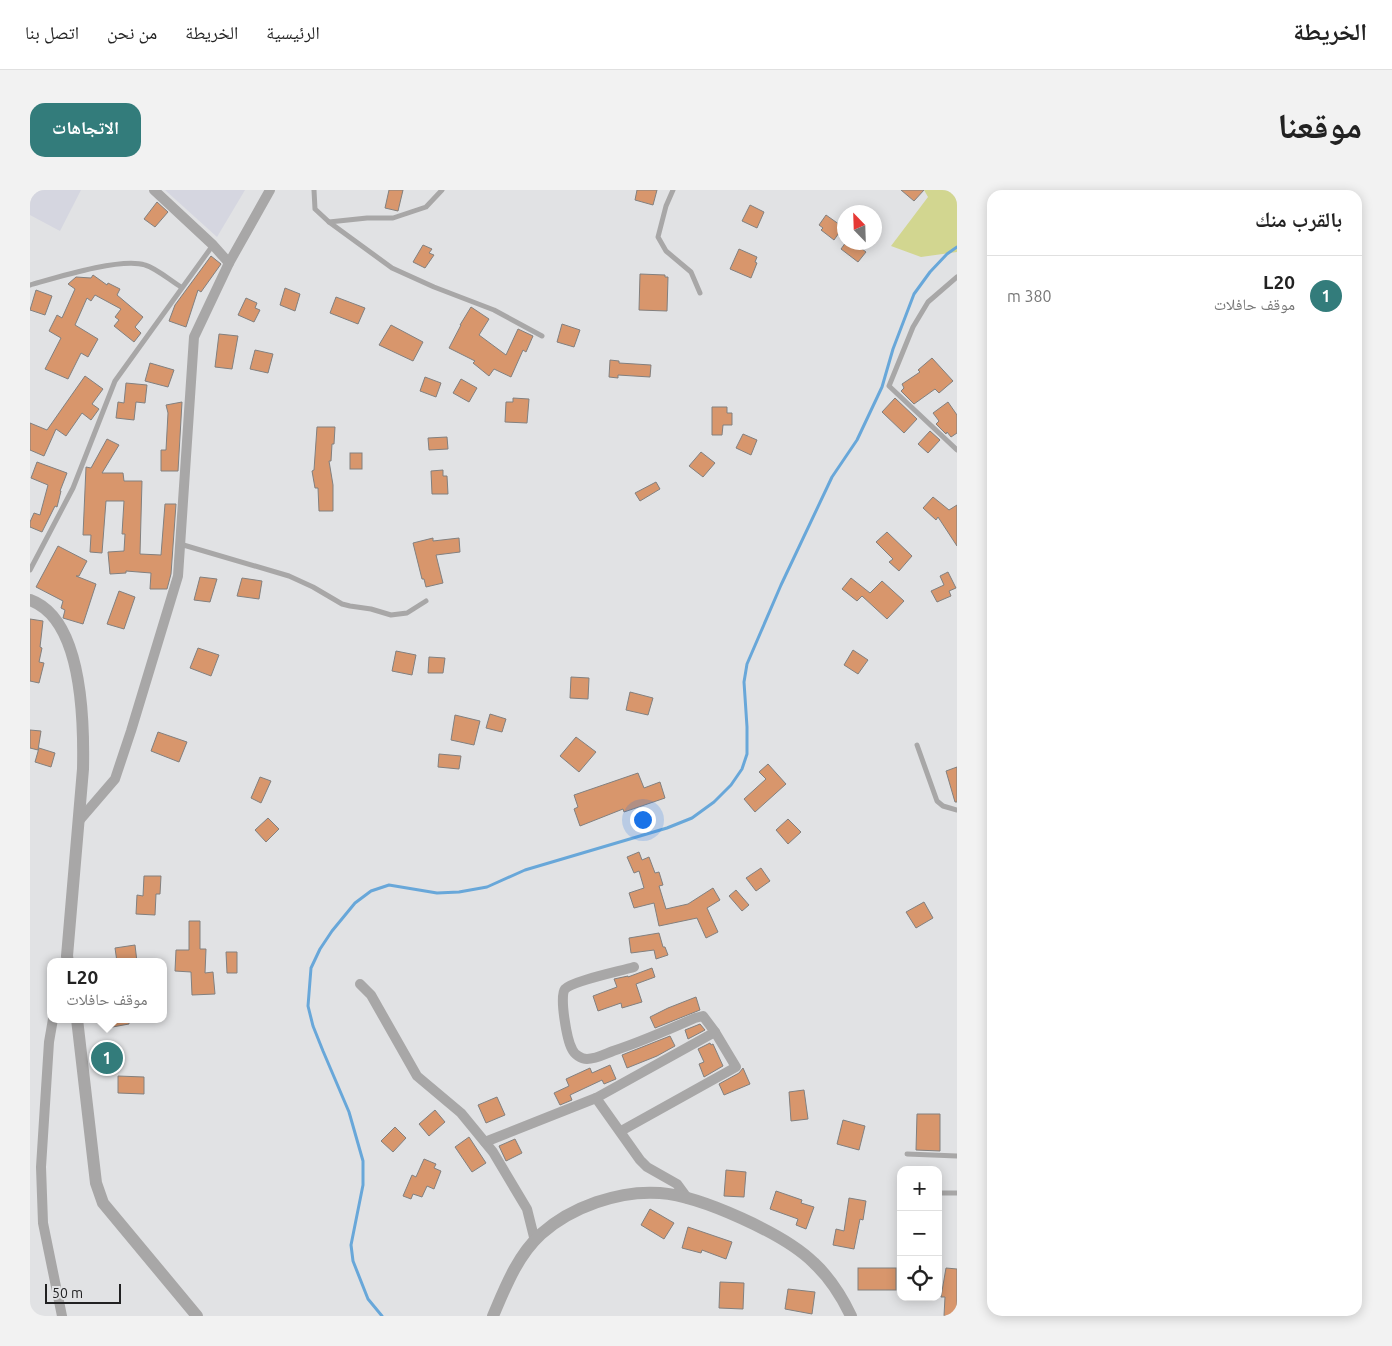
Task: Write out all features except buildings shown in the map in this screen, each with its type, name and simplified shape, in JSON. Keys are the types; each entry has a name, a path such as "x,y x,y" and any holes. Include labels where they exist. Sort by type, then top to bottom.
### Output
{"street":[{"path":"154,190 213,245 229,263"},
{"path":"78,822 115,779 178,576 194,337 229,263 270,190"},
{"path":"30,600 36,602 52,615 64,634 74,657 78,682 83,741 83,769 67,958"},
{"path":"621,1131 736,1068 706,1018 700,1016 644,1041 597,1057 585,1059 575,1053 566,1025 563,991 572,984 634,967"},
{"path":"360,984 371,995 417,1076 450,1102 485,1142 507,1173 527,1209 535,1241"},
{"path":"53,1023 48,1042 41,1168 43,1224 62,1316"},
{"path":"76,1023 96,1182 103,1203 197,1316"},
{"path":"485,1142 596,1098 715,1032"},
{"path":"596,1098 640,1160 647,1167 677,1184 688,1199"},
{"path":"493,1316 508,1282 524,1254 540,1235 563,1218 608,1199 632,1194 661,1193 710,1205 746,1220 800,1251 814,1262 828,1278 844,1301 851,1316"}],"lane":[{"path":"314,190 315,208 329,222 392,268 434,287 494,310 542,336"},
{"path":"329,222 367,218 393,218 426,207 442,190"},
{"path":"673,190 666,206 658,237 666,251 691,272 700,292"},
{"path":"30,570 73,488 114,381 213,245"},
{"path":"30,285 107,266 131,263 145,265 181,287"},
{"path":"957,277 928,302 913,327 889,386 957,450"},
{"path":"180,544 289,576 342,604 350,606 371,609 391,615 407,613 426,600"},
{"path":"917,745 937,802 957,810"},
{"path":"907,1154 957,1156"},
{"path":"942,1193 957,1193"}],"shaded area":[{"path":"30,190 81,190 60,231 30,215"},
{"path":"165,190 245,190 217,237"}],"green space":[{"path":"924,190 957,190 957,252 921,257 891,246 928,197"}],"waterway":[{"path":"382,1316 368,1299 353,1261 351,1245 363,1185 363,1161 349,1112 313,1026 308,1006 311,968 320,949 355,903 371,891 389,885 437,893 459,892 487,887 525,870 667,828 692,818 714,802 731,785 742,769 747,754 744,682 747,664 781,585 832,477 857,440 882,387 893,349 914,294 930,272 947,254 957,247"}],"place":[{"name":"L20","path":"107,1058"}]}
